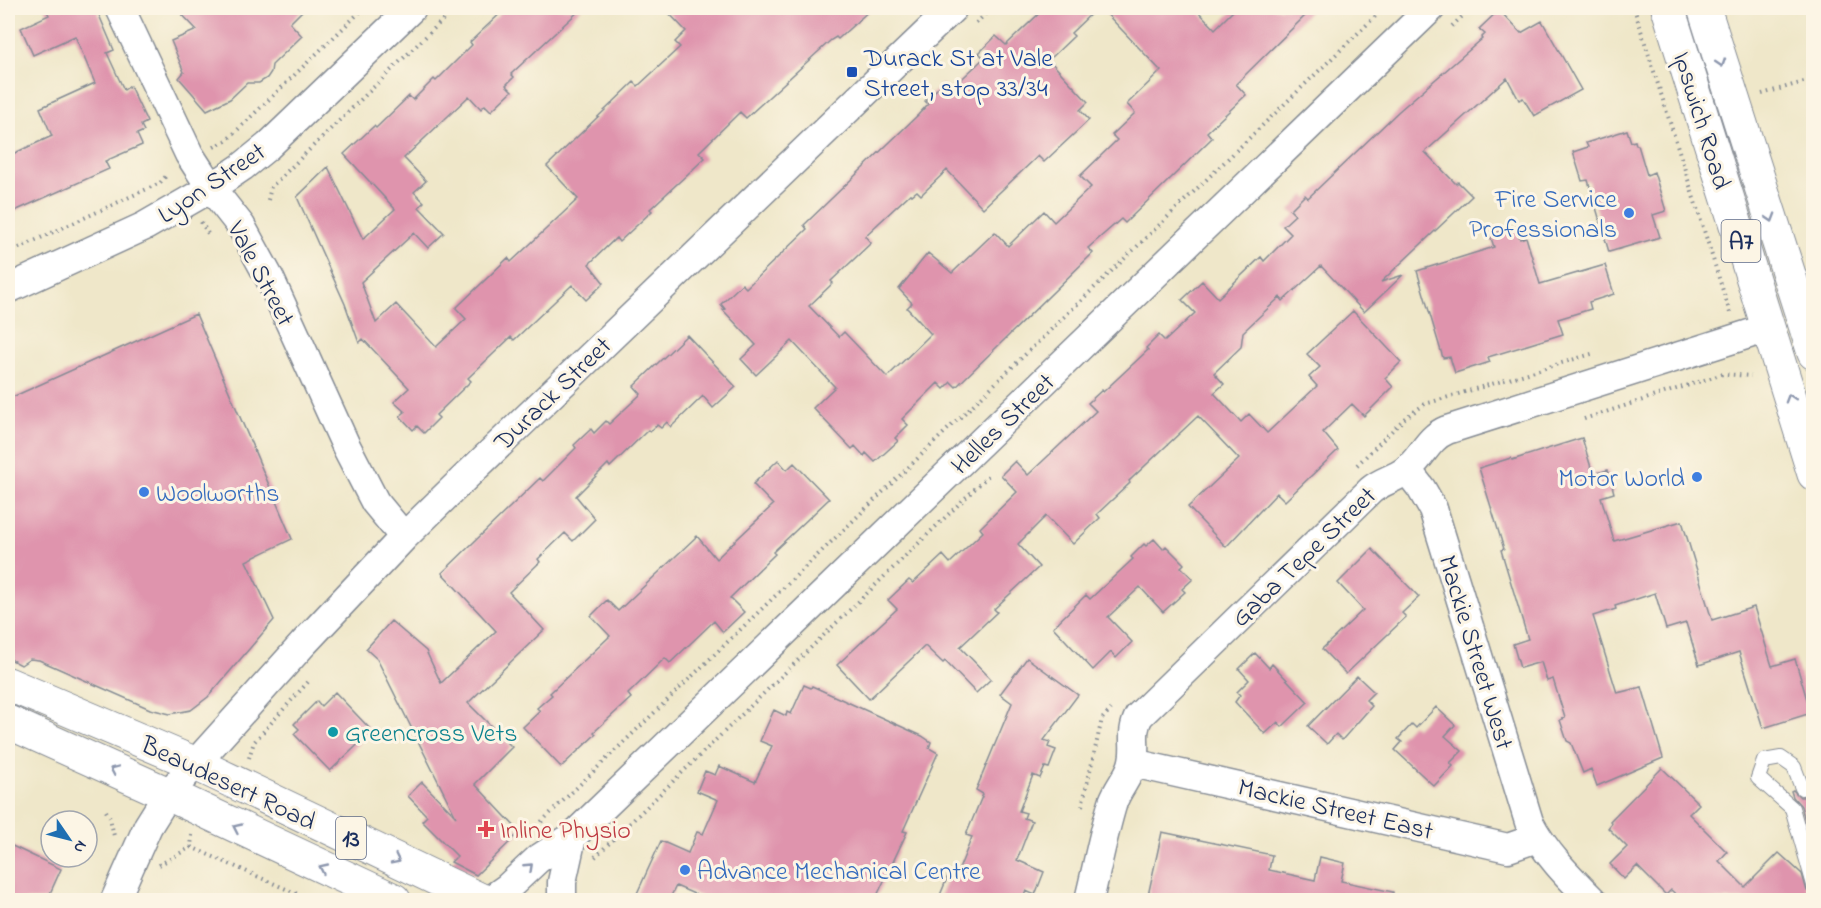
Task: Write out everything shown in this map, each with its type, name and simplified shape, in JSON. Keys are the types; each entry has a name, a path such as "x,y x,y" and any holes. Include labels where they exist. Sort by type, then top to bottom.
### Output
{"highway":[{"name":"Ipswich Road","path":"1668,8 1814,474"},
{"name":"Ipswich Road","path":"1704,8 1814,353"},
{"name":"Beaudesert Road","path":"8,684 196,764 481,900"},
{"name":"Beaudesert Road","path":"8,722 394,900"}],"street":[{"name":"Vale Street","path":"120,8 196,168 245,234 270,279 363,480 381,511 404,537"},
{"name":"Lyon Street","path":"8,289 145,226 211,189 268,146 412,8"},
{"name":"Durack Street","path":"115,900 148,826 168,794 303,644 404,537 953,8"},
{"name":"Helles Street","path":"490,900 537,859 572,837 1431,8"},
{"name":"Gaba Tepe Street","path":"1089,900 1113,802 1133,764 1134,727 1139,716 1371,490 1380,482 1407,470 1432,438 1446,430 1768,328"},
{"name":"Mackie Street West","path":"1407,470 1433,509 1529,822 1552,860 1592,900"},
{"name":"Mackie Street East","path":"1133,764 1508,848 1538,838"},
{"path":"562,900 562,882 572,837"}],"lane":[{"path":"1802,788 1794,767 1781,758 1764,761 1758,778 1792,808 1814,885"}],"path":[{"path":"213,154 214,145 226,141 364,8"},
{"path":"268,200 271,187 455,8"},
{"path":"532,831 1384,8"},
{"path":"1445,32 1471,8"},
{"path":"1634,8 1732,321"},
{"path":"1762,94 1814,79"},
{"path":"8,253 160,183 166,176"},
{"path":"1584,419 1723,374 1751,376"},
{"path":"592,864 604,848 990,474"},
{"path":"186,832 192,835 191,847"},
{"path":"157,867 191,847"},
{"path":"191,847 310,900"}],"building":[{"path":"45,8 96,8 114,50 107,53 124,90 130,86 147,122 141,125 144,131 137,134 142,145 105,161 109,169 8,214 8,156 52,136 40,108 95,83 75,36 33,55 21,28 49,15"},
{"path":"176,8 305,8 290,23 302,36 272,65 267,78 259,83 247,83 230,99 207,110 179,78 184,72 171,41 197,30"},
{"path":"506,8 582,8 511,74 514,77 506,85 512,91 491,111 485,105 481,109 469,96 404,158 426,181 414,192 424,202 419,207 444,233 428,248 414,233 361,282 376,323 396,304 436,347 466,319 456,308 508,258 511,262 578,199 547,166 634,82 638,86 680,47 675,42 686,31 664,8 872,8 838,39 836,37 831,40 746,118 740,112 699,152 705,158 650,209 652,211 619,242 616,238 589,264 604,283 586,300 572,285 514,340 511,337 468,378 471,381 436,415 439,418 424,433 417,426 413,430 400,416 405,412 394,402 409,388 363,339 359,343 345,304 297,197 328,167 363,239 395,209 344,154 374,126 376,128 409,96 413,100 434,79 436,81 472,45 470,42"},
{"path":"1045,8 1097,8 1071,33 1074,36 1049,60 1088,102 1080,110 1089,120 1044,162 1038,156 983,208 947,170 921,195 917,191 910,194 865,236 871,243 831,281 833,283 809,306 839,337 844,332 887,377 931,334 907,308 912,303 899,289 928,253 952,273 995,232 1008,246 1044,211 1054,222 1091,187 1080,176 1117,140 1112,135 1135,113 1127,104 1161,71 1101,8 1195,8 1215,29 1236,8 1313,8 1236,84 1246,95 1207,132 1212,138 1125,223 1121,219 1088,248 1093,253 956,387 951,382 944,389 938,383 902,419 908,425 895,438 898,441 875,462 866,453 864,456 855,446 852,449 813,408 835,387 792,341 756,375 741,359 756,345 723,310 725,309 721,304 742,284 746,288 807,229 804,225 918,115 928,104 925,101 942,84 949,91 984,58 979,53 996,36 1006,45"},
{"path":"1499,10 1521,33 1542,21 1581,90 1534,116 1523,98 1519,100 1507,78 1425,152 1456,184 1458,182 1472,196 1381,282 1403,275 1364,312 1321,266 1283,301 1280,297 1243,332 1241,347 1214,373 1224,384 1214,393 1241,422 1249,414 1267,433 1317,386 1309,377 1320,367 1307,354 1353,311 1401,362 1385,378 1393,387 1364,416 1352,404 1323,432 1338,450 1285,501 1277,493 1226,547 1188,507 1239,459 1198,416 1129,481 1130,483 1097,514 1100,518 1073,544 1046,516 1018,544 1039,567 994,609 997,612 960,647 991,679 976,693 945,661 943,663 925,646 869,699 837,665 897,609 888,600 909,580 913,583 943,555 950,563 983,532 980,528 1017,492 1001,475 1015,461 1028,475 1096,411 1088,403 1148,350 1146,348 1159,335 1165,341 1195,313 1182,300 1202,281 1218,298 1261,257 1264,261 1291,234 1283,226 1295,215 1290,210 1305,195 1308,198 1399,111 1482,39 1485,34 1479,29"},
{"path":"1627,130 1631,142 1635,141 1638,145 1647,175 1654,172 1666,211 1653,215 1660,237 1609,252 1588,180 1582,181 1573,152 1588,147 1586,143"},
{"path":"1516,227 1520,239 1526,237 1540,284 1605,265 1614,294 1589,302 1591,309 1558,319 1563,334 1488,357 1490,362 1455,373 1450,357 1443,358 1417,271 1494,247 1490,235"},
{"path":"196,314 292,539 246,561 274,620 208,697 191,710 170,714 150,709 39,660 30,659 21,665 8,658 8,399"},
{"path":"687,335 736,387 713,408 703,396 671,427 667,422 661,428 657,425 650,432 648,430 610,467 608,464 576,496 595,519 573,541 565,533 538,559 540,562 509,592 544,630 468,703 512,747 475,784 520,832 476,875 451,862 457,856 422,821 427,816 408,796 422,782 456,817 377,659 366,649 391,621 426,651 441,683 496,631 442,573 540,478 543,481 576,448 574,445 591,429 594,433 606,421 609,424 641,394 634,386"},
{"path":"1582,438 1593,474 1608,470 1614,493 1601,497 1614,541 1682,521 1712,620 1754,607 1772,666 1795,659 1811,713 1763,728 1739,652 1699,665 1686,623 1666,629 1655,593 1593,616 1617,693 1642,687 1663,758 1597,786 1591,769 1583,773 1571,743 1567,741 1560,720 1565,718 1553,679 1547,681 1541,662 1520,668 1513,644 1528,639 1479,468"},
{"path":"778,460 787,470 794,463 829,499 773,552 775,554 730,598 744,612 723,632 714,621 670,663 665,658 628,694 631,698 561,767 523,727 540,711 537,708 552,695 550,693 610,636 591,616 607,600 618,611 697,536 716,559 773,505 753,484"},
{"path":"1154,539 1163,549 1166,546 1184,564 1181,567 1193,579 1182,589 1185,592 1163,612 1140,587 1108,617 1132,642 1116,658 1111,652 1093,670 1053,627 1086,595 1090,599 1133,559 1131,557 1144,544 1146,546"},
{"path":"1372,549 1419,597 1402,613 1406,617 1346,674 1322,649 1363,610 1338,583"},
{"path":"1255,653 1269,668 1272,664 1308,702 1282,727 1278,722 1265,734 1235,702 1240,695 1237,692 1249,680 1239,669"},
{"path":"1027,658 1078,695 1044,740 1050,742 1048,747 1056,750 1049,768 1045,767 1040,778 1033,775 1019,811 1026,813 1024,818 1032,821 1017,860 1044,872 1035,895 1026,891 1022,900 938,900 948,876 955,879 972,837 966,835 983,794 976,790 1012,703 1000,694"},
{"path":"1357,676 1374,692 1366,700 1372,706 1342,740 1336,734 1327,744 1308,726"},
{"path":"804,685 811,688 812,686 922,736 931,742 929,748 938,753 903,831 907,832 875,900 708,900 676,886 669,900 634,900 661,841 688,853 697,832 703,834 718,800 697,791 705,771 715,775 719,766 755,782 772,746 760,741 774,710 786,716 787,712 791,714"},
{"name":"Greencross Vets","path":"335,692 372,731 330,771 294,734 299,729 294,724 317,701 321,706"},
{"path":"1436,707 1455,725 1445,736 1462,751 1450,763 1453,766 1434,786 1395,750 1402,742 1398,739 1412,724 1416,728"},
{"path":"1662,768 1699,804 1689,814 1727,852 1719,861 1745,887 1779,853 1802,874 1807,891 1814,894 1814,900 1682,900 1671,890 1666,895 1637,866 1624,879 1610,864 1627,847 1608,828 1612,823 1610,821"},
{"path":"1814,784 1813,848 1801,806 1791,791 1793,790 1800,797 1805,797 1809,793 1810,785"},
{"path":"1162,832 1272,855 1269,870 1315,880 1320,857 1345,863 1341,881 1393,892 1392,900 1147,900"},
{"path":"8,844 39,859 39,869 61,869 47,900 8,900"}],"place":[{"name":"Durack St at Vale Street, stop 33/34","path":"852,72"},
{"name":"Fire Service Professionals","path":"1629,213"},
{"name":"Motor World","path":"1697,477"},
{"name":"Woolworths","path":"144,492"},
{"name":"Greencross Vets","path":"333,732"},
{"name":"Inline Physio","path":"486,829"},
{"name":"Advance Mechanical Centre","path":"685,870"}]}
